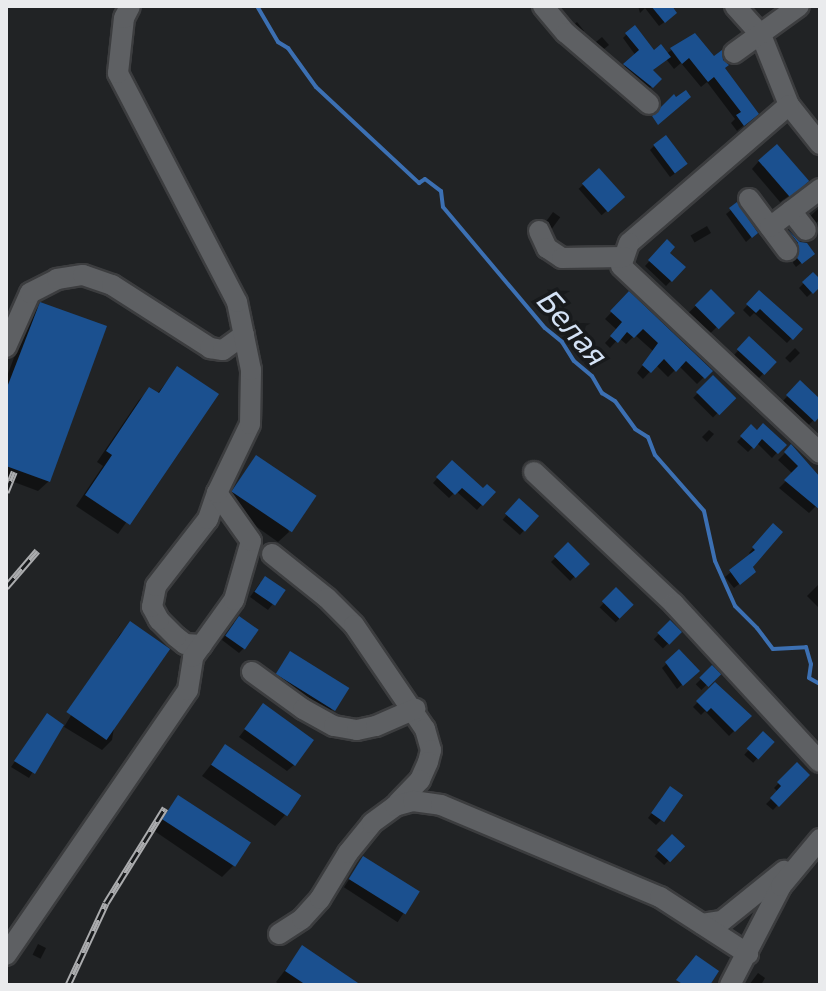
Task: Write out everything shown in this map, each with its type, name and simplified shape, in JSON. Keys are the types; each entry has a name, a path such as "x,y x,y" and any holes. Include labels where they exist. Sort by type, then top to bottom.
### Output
{"street":[{"path":"130,6 124,18 118,73 237,302 251,370 250,424 208,519 156,586 152,607 159,620 185,644 202,645"},
{"path":"543,6 566,33 649,104"},
{"path":"735,6 761,35 789,105 820,144"},
{"path":"734,53 799,6"},
{"path":"789,105 629,243 621,266 820,453"},
{"path":"770,227 820,189"},
{"path":"749,199 787,250"},
{"path":"791,211 806,230"},
{"path":"539,231 547,248 562,258 624,257"},
{"path":"6,347 30,293 57,279 83,275 112,285 210,348 223,350 244,335"},
{"path":"534,472 674,604 820,762"},
{"path":"6,955 188,690 193,657 234,600 251,541 217,493"},
{"path":"272,554 327,598 354,625 415,709 431,750 420,780 395,806 372,823 348,853 320,899 302,919 279,934"},
{"path":"252,672 303,709 334,726 357,730 376,726 415,709"},
{"path":"395,806 413,801 441,805 660,897 748,954"},
{"path":"730,985 781,886 820,839"},
{"path":"702,924 722,921 805,856"}],"building":[{"path":"651,6 672,6 677,13 665,23"},
{"path":"635,25 654,50 661,44 671,57 653,70 662,79 653,88 623,64 639,50 625,33"},
{"path":"695,33 714,56 722,50 723,60 729,65 725,68 759,114 744,126 736,115 741,112 714,77 708,82 689,58 682,64 670,48"},
{"path":"686,90 691,97 658,125 652,116 674,94 676,97"},
{"path":"666,135 688,164 675,173 653,145"},
{"path":"777,144 809,181 790,197 758,160"},
{"path":"599,168 625,197 608,212 582,183"},
{"path":"737,202 758,233 752,238 729,208"},
{"path":"788,230 800,242 807,243 815,254 802,264 797,258 798,243"},
{"path":"667,239 675,247 670,253 686,267 672,282 648,260"},
{"path":"813,272 820,279 820,287 813,294 802,282"},
{"path":"711,289 735,313 719,329 695,305"},
{"path":"759,290 803,329 793,340 760,309 756,313 746,304"},
{"path":"629,291 713,371 705,379 686,361 676,372 664,359 651,373 642,365 658,343 643,329 634,338 627,332 618,343 610,336 622,322 610,311"},
{"path":"40,302 107,326 50,482 6,466 6,390"},
{"path":"749,336 777,362 765,375 737,349"},
{"path":"177,366 219,394 130,525 85,495 112,455 106,451 149,387 159,393"},
{"path":"713,375 736,398 719,415 696,392"},
{"path":"800,380 820,399 820,416 815,422 786,395"},
{"path":"763,423 787,445 778,454 762,439 754,449 740,436 751,424 757,430"},
{"path":"791,444 820,477 820,510 784,480 798,466 784,452"},
{"path":"256,455 317,496 292,532 231,491"},
{"path":"452,460 483,488 487,484 496,492 483,506 462,488 455,495 436,477"},
{"path":"519,498 539,516 525,532 505,514"},
{"path":"773,523 783,532 753,567 756,572 740,585 729,570 755,550 752,547"},
{"path":"568,542 590,564 576,578 554,556"},
{"path":"265,576 286,590 275,606 254,592"},
{"path":"616,587 634,605 620,619 602,601"},
{"path":"239,616 259,630 245,649 225,636"},
{"path":"670,620 682,632 669,645 657,633"},
{"path":"130,621 170,649 106,740 66,712"},
{"path":"679,649 700,671 683,686 665,662"},
{"path":"290,651 349,688 335,711 276,674"},
{"path":"712,665 721,674 708,687 699,678"},
{"path":"715,682 752,716 735,732 711,708 707,712 696,701"},
{"path":"263,703 314,740 295,766 244,729"},
{"path":"47,713 64,725 35,774 14,761"},
{"path":"763,731 775,742 758,759 747,749"},
{"path":"225,744 301,795 287,816 211,765"},
{"path":"797,762 810,775 779,807 770,798 781,786 777,782"},
{"path":"670,786 683,795 664,822 651,813"},
{"path":"178,795 251,842 235,867 162,819"},
{"path":"672,834 685,846 670,862 657,850"},
{"path":"363,856 420,892 406,914 349,879"},
{"path":"302,945 361,985 306,985 285,971"},
{"path":"696,955 719,971 710,985 684,985 676,980"}],"waterway":[{"name":"Белая","path":"257,6 278,42 288,48 316,87 419,183 425,179 441,191 443,207 545,328 562,342 574,361 592,376 602,393 615,401 635,429 648,437 655,455 704,511 715,561 735,606 773,649 806,647 811,664 809,678 820,684"}],"railway":[{"path":"6,492 14,472"},
{"path":"6,587 37,551"},
{"path":"68,985 106,903 165,808"}]}
